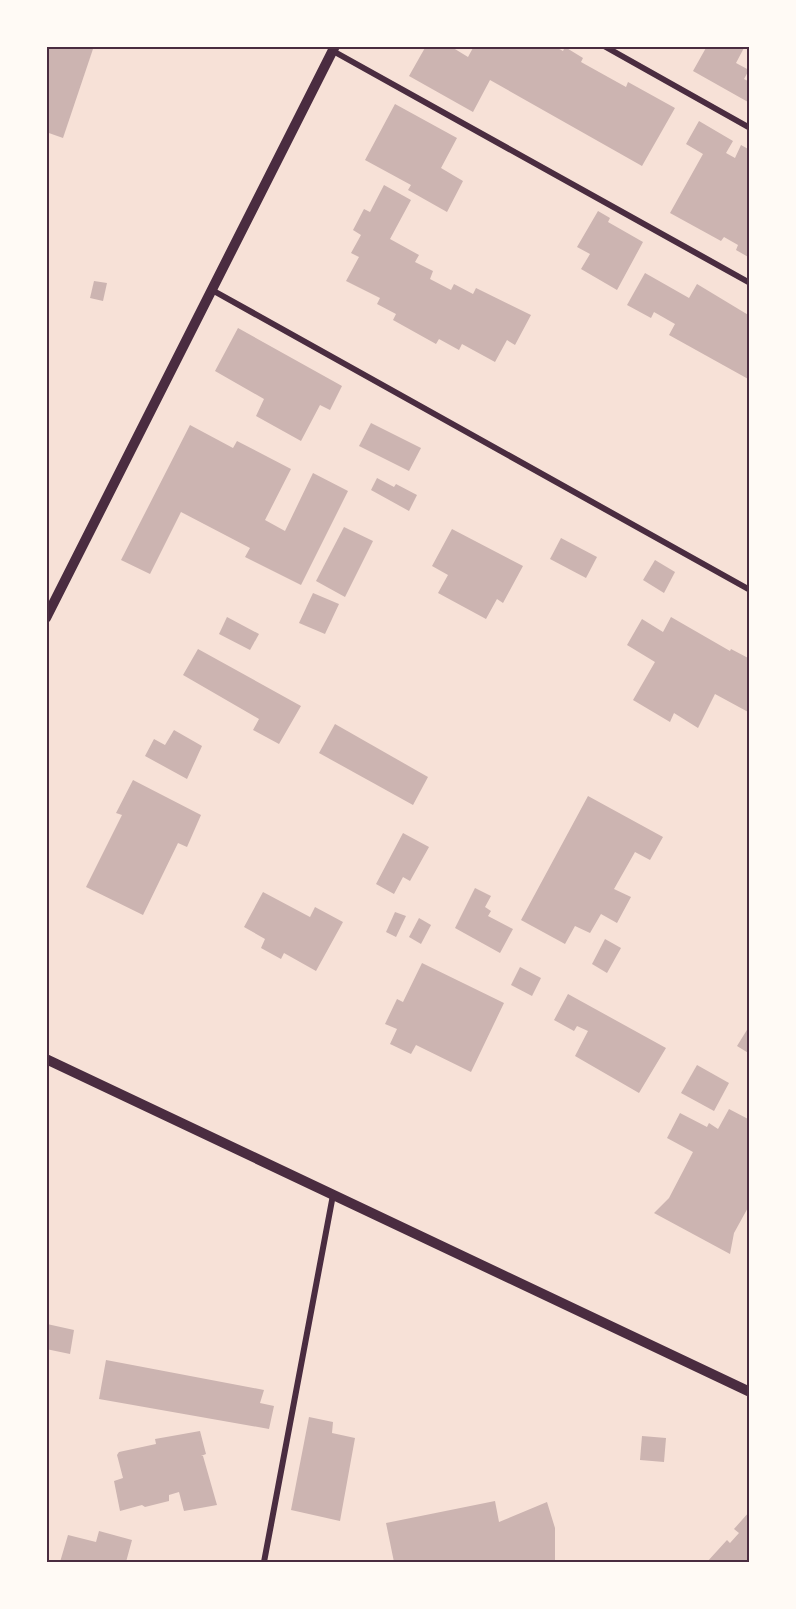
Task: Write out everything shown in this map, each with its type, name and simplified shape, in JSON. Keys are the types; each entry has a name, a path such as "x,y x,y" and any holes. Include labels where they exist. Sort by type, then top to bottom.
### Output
{"street":[{"path":"604,46 750,128"},
{"path":"46,618 334,49 750,283"},
{"path":"212,290 750,590"},
{"path":"46,1059 750,1392"},
{"path":"264,1563 333,1195"}],"building":[{"path":"46,46 94,46 63,138 46,132"},
{"path":"426,46 450,46 468,57 474,46 554,46 563,51 565,47 583,58 581,62 626,87 628,82 675,108 642,166 490,80 473,112 409,76"},
{"path":"707,46 745,46 736,63 749,70 744,79 750,82 748,102 693,71"},
{"path":"395,104 457,138 441,168 463,181 447,212 408,190 411,185 365,160"},
{"path":"699,121 733,141 726,153 735,158 741,145 750,150 750,258 736,250 738,245 724,237 721,241 670,213 703,154 686,144"},
{"path":"384,185 411,200 390,239 419,255 415,262 433,271 430,279 451,290 454,284 473,294 476,288 531,315 515,345 507,340 495,362 462,344 459,350 439,339 436,344 393,320 396,314 377,304 380,298 346,281 359,257 351,253 361,235 353,230 364,209 370,212"},
{"path":"598,211 610,218 608,222 643,242 617,290 581,269 590,254 577,247"},
{"path":"645,273 689,298 697,284 750,316 750,380 669,335 675,324 654,312 651,318 627,305"},
{"path":"94,281 107,283 103,301 90,298"},
{"path":"238,328 342,386 330,410 320,405 301,441 256,416 264,399 215,371"},
{"path":"371,423 421,448 409,471 359,446"},
{"path":"190,425 233,448 237,441 291,469 265,520 285,531 313,473 348,491 301,585 245,557 250,548 181,512 150,574 121,560"},
{"path":"377,478 394,487 396,484 417,495 409,511 371,490"},
{"path":"344,527 373,541 345,597 316,581"},
{"path":"452,529 523,566 503,603 497,599 486,619 438,593 448,575 432,566"},
{"path":"561,538 597,557 586,578 550,559"},
{"path":"655,560 675,572 664,593 643,580"},
{"path":"313,593 339,604 325,634 299,623"},
{"path":"227,617 259,634 250,650 219,634"},
{"path":"671,617 730,651 731,649 750,659 750,713 715,694 698,728 674,713 670,722 633,700 655,662 627,645 642,619 663,632"},
{"path":"198,649 301,706 279,744 253,730 259,719 183,675"},
{"path":"335,724 428,777 413,805 319,753"},
{"path":"174,730 202,746 187,779 145,756 154,739 165,745"},
{"path":"133,780 201,815 187,847 178,843 143,915 86,887 122,815 116,813"},
{"path":"588,796 663,837 650,860 635,852 614,889 631,897 617,923 601,914 590,933 575,926 565,944 521,920"},
{"path":"403,833 429,847 410,881 403,877 394,894 376,884"},
{"path":"475,888 491,896 485,907 491,911 488,916 513,929 500,953 455,928"},
{"path":"263,892 310,917 315,907 343,922 316,971 284,953 281,959 261,948 265,939 244,927"},
{"path":"395,912 406,916 396,937 386,932"},
{"path":"419,918 431,925 421,944 409,937"},
{"path":"605,939 621,948 607,973 592,964"},
{"path":"422,963 504,1003 471,1072 416,1045 411,1054 390,1044 397,1029 385,1024 397,999 403,1002"},
{"path":"520,967 541,978 532,996 511,985"},
{"path":"568,994 666,1048 639,1093 575,1056 588,1031 577,1026 574,1031 554,1020"},
{"path":"750,1025 750,1054 737,1046"},
{"path":"697,1065 729,1083 714,1111 681,1093"},
{"path":"729,1109 750,1120 750,1204 734,1233 730,1254 654,1213 669,1198 693,1152 667,1138 680,1113 707,1127 709,1123 718,1129"},
{"path":"47,1324 74,1330 70,1354 46,1349"},
{"path":"106,1360 264,1390 260,1403 274,1406 269,1429 99,1399"},
{"path":"309,1417 333,1422 332,1433 355,1438 340,1521 291,1510"},
{"path":"200,1431 206,1454 201,1456 203,1456 217,1505 184,1511 179,1492 169,1495 169,1501 120,1511 114,1481 123,1478 117,1455 119,1452 156,1444 155,1439"},
{"path":"642,1436 666,1438 664,1462 640,1460"},
{"path":"495,1501 499,1522 547,1502 555,1528 555,1562 394,1562 386,1523"},
{"path":"750,1511 750,1562 707,1562 727,1540 730,1543 739,1533 734,1529"},
{"path":"99,1531 132,1540 126,1562 60,1562 68,1535 96,1542"}]}
